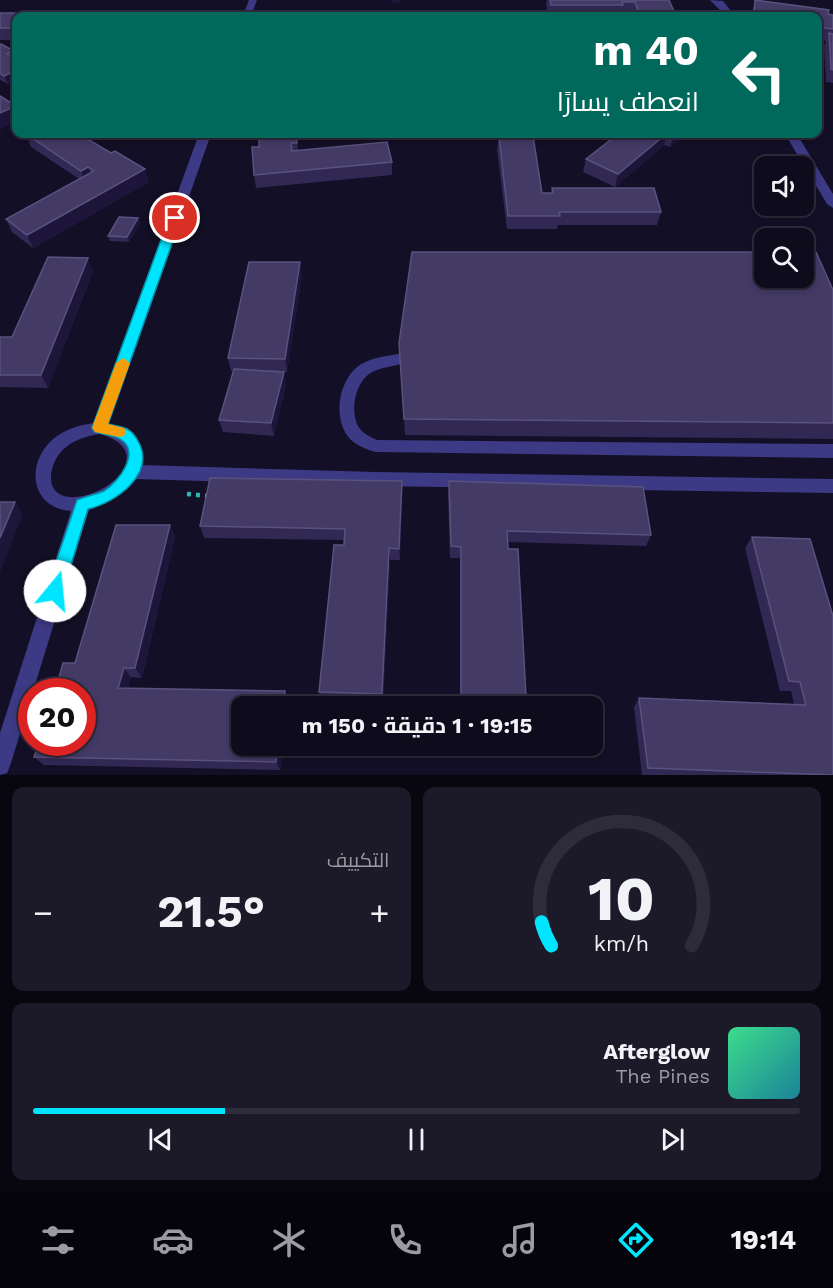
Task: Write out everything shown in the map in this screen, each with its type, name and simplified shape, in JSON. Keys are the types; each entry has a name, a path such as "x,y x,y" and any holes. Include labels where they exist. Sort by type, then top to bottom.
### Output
{"lane":[{"path":"714,0 720,3 727,12"},
{"path":"100,428 204,138"},
{"path":"793,138 833,204"},
{"path":"399,359 371,365 358,375 348,401 347,418 353,431 362,440 376,446 833,451"},
{"path":"100,428 123,433 131,440 136,460 132,472 112,494 98,501 82,504 67,504 54,499 45,491 41,480 42,468 48,455 57,444 78,433 100,428"},
{"path":"132,472 375,479 833,486"},
{"path":"0,766 82,504"}],"path":[{"path":"177,493 211,496 214,489"}],"building":[{"path":"550,0 669,0 674,12 639,12 635,2 622,2 623,5 551,5"},
{"path":"755,0 829,10 828,14 833,15 833,29 822,27 822,12 754,12"},
{"path":"0,13 12,13 12,28 0,28"},
{"path":"829,33 833,34 833,70 831,69"},
{"path":"0,45 12,50 7,54 12,57 12,72 4,76 0,73"},
{"path":"0,96 12,104 12,108 0,113"},
{"path":"32,138 86,138 111,153 115,151 145,169 27,235 6,219 94,171 88,167 81,171"},
{"path":"259,138 296,138 297,143 291,143 292,151 387,142 392,162 254,175 252,147 259,147"},
{"path":"499,138 533,138 542,193 553,193 552,188 654,188 661,212 559,212 560,216 508,216"},
{"path":"613,138 661,138 618,174 586,159"},
{"path":"119,217 138,218 127,237 108,236"},
{"path":"412,252 754,252 754,288 814,288 814,252 816,252 833,290 833,423 404,419 399,343"},
{"path":"48,257 88,258 41,375 0,375 0,337 12,337"},
{"path":"249,262 300,262 285,359 228,358"},
{"path":"234,369 284,372 271,423 219,420"},
{"path":"210,478 402,481 399,549 389,548 382,694 319,692 334,545 344,545 345,529 200,526"},
{"path":"449,481 643,487 651,535 507,531 508,549 518,549 526,696 461,695 461,547 451,546"},
{"path":"0,502 15,502 0,538"},
{"path":"116,525 170,525 135,668 124,668 118,688 285,691 284,696 231,696 231,756 277,756 276,762 34,757 96,756 96,678 59,678 63,663 75,663"},
{"path":"752,537 810,539 833,616 833,775 648,768 639,698 806,705 800,682 789,681"}],"slow traffic":[{"path":"119,432 100,428 123,363"}],"route":[{"path":"55,591 82,504 98,501 112,494 124,484 136,460 131,440 123,433 100,428 175,218"}]}
